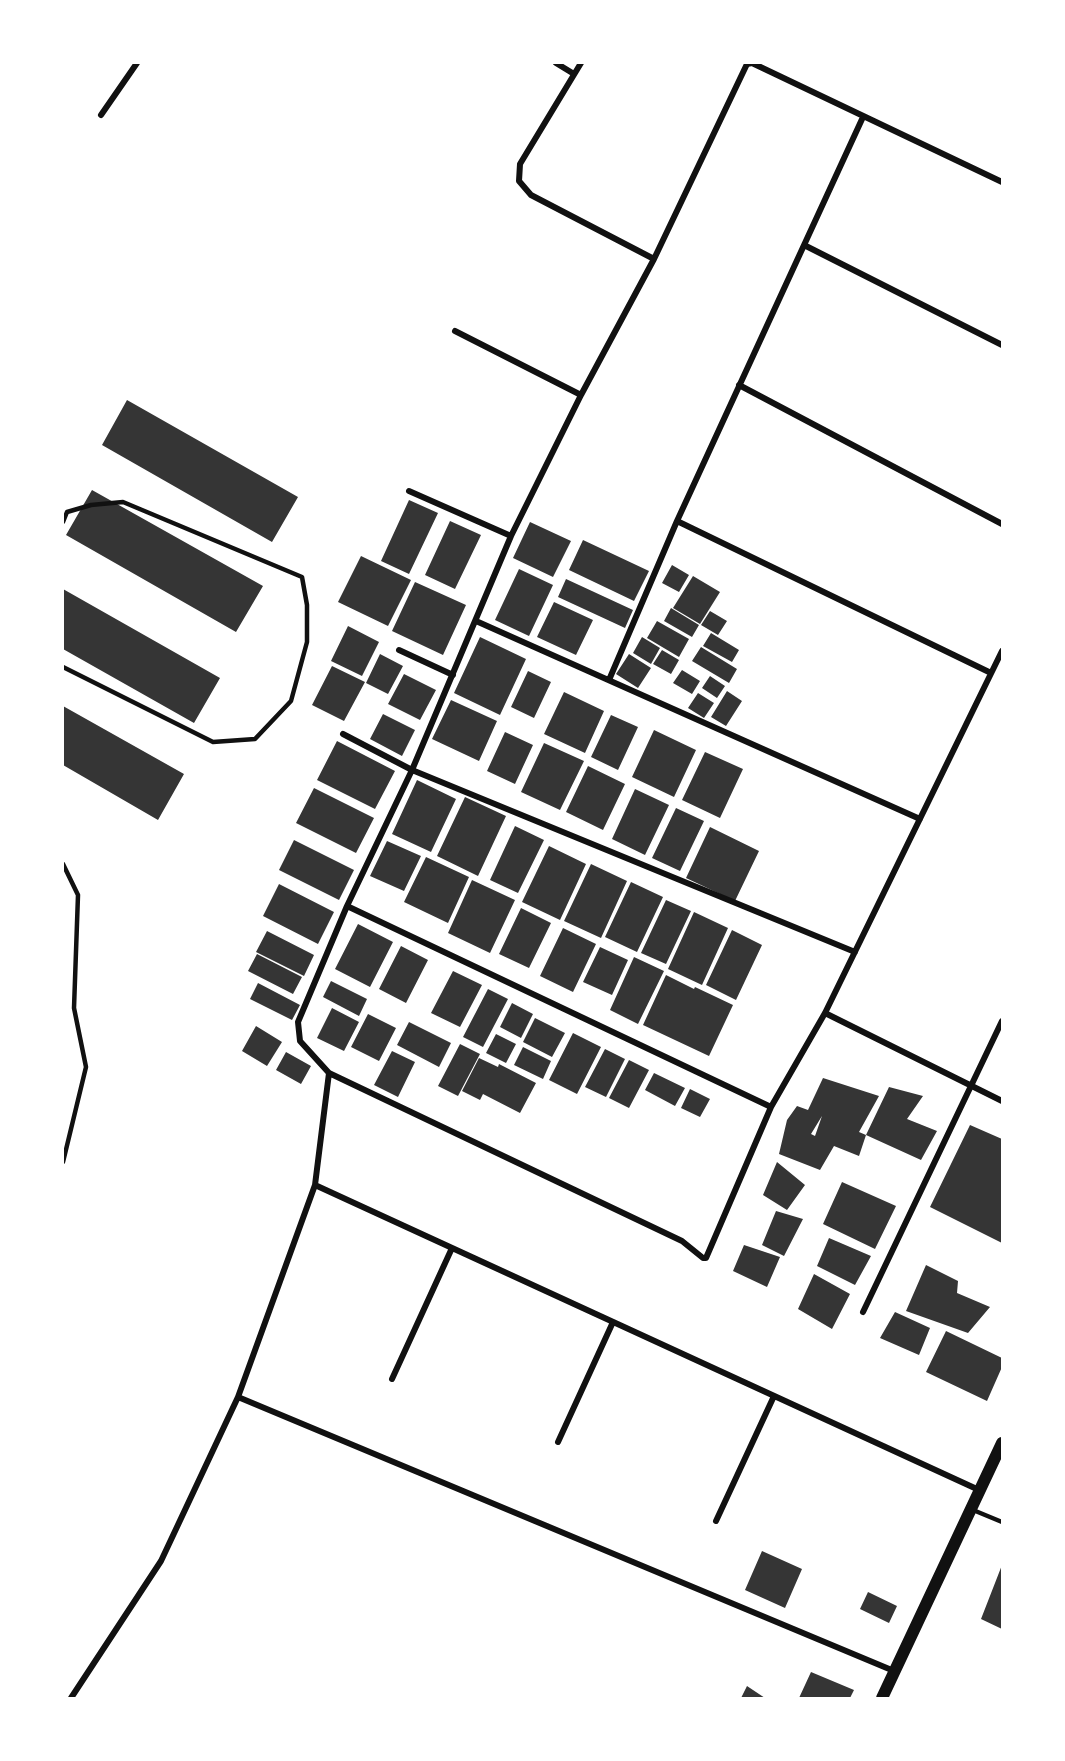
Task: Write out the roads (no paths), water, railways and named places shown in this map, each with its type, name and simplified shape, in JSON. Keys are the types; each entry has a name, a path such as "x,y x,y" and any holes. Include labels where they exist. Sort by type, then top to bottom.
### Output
{"main road":[{"path":"882,1698 1002,1443"}],"street":[{"path":"101,115 137,63"},
{"path":"556,63 574,74"},
{"path":"581,63 520,164 519,182 531,195 654,259"},
{"path":"1002,182 752,63 747,64 654,259 581,395 511,536 412,770 347,906 298,1022 300,1041 329,1073 682,1241 703,1258 708,1256 771,1107 825,1013 1002,651"},
{"path":"609,680 677,521 863,117"},
{"path":"804,245 1002,345"},
{"path":"455,331 581,395"},
{"path":"739,386 1002,524"},
{"path":"409,491 511,536"},
{"path":"677,521 991,673"},
{"path":"476,621 920,819"},
{"path":"399,650 453,675"},
{"path":"343,734 412,770 855,952"},
{"path":"347,906 771,1107"},
{"path":"825,1013 1002,1101"},
{"path":"863,1312 1002,1021"},
{"path":"71,1698 161,1561 238,1397 315,1185 329,1073"},
{"path":"315,1185 980,1490"},
{"path":"392,1378 452,1248"},
{"path":"558,1442 614,1322"},
{"path":"716,1521 774,1396"},
{"path":"238,1397 895,1671"}],"lane":[{"path":"63,522 67,512 91,505 123,501 302,577 307,605 307,642 291,701 255,740 213,742 63,667"},
{"path":"63,864 78,895 74,1008 86,1067 63,1162"},
{"path":"971,1509 1002,1522"}]}
